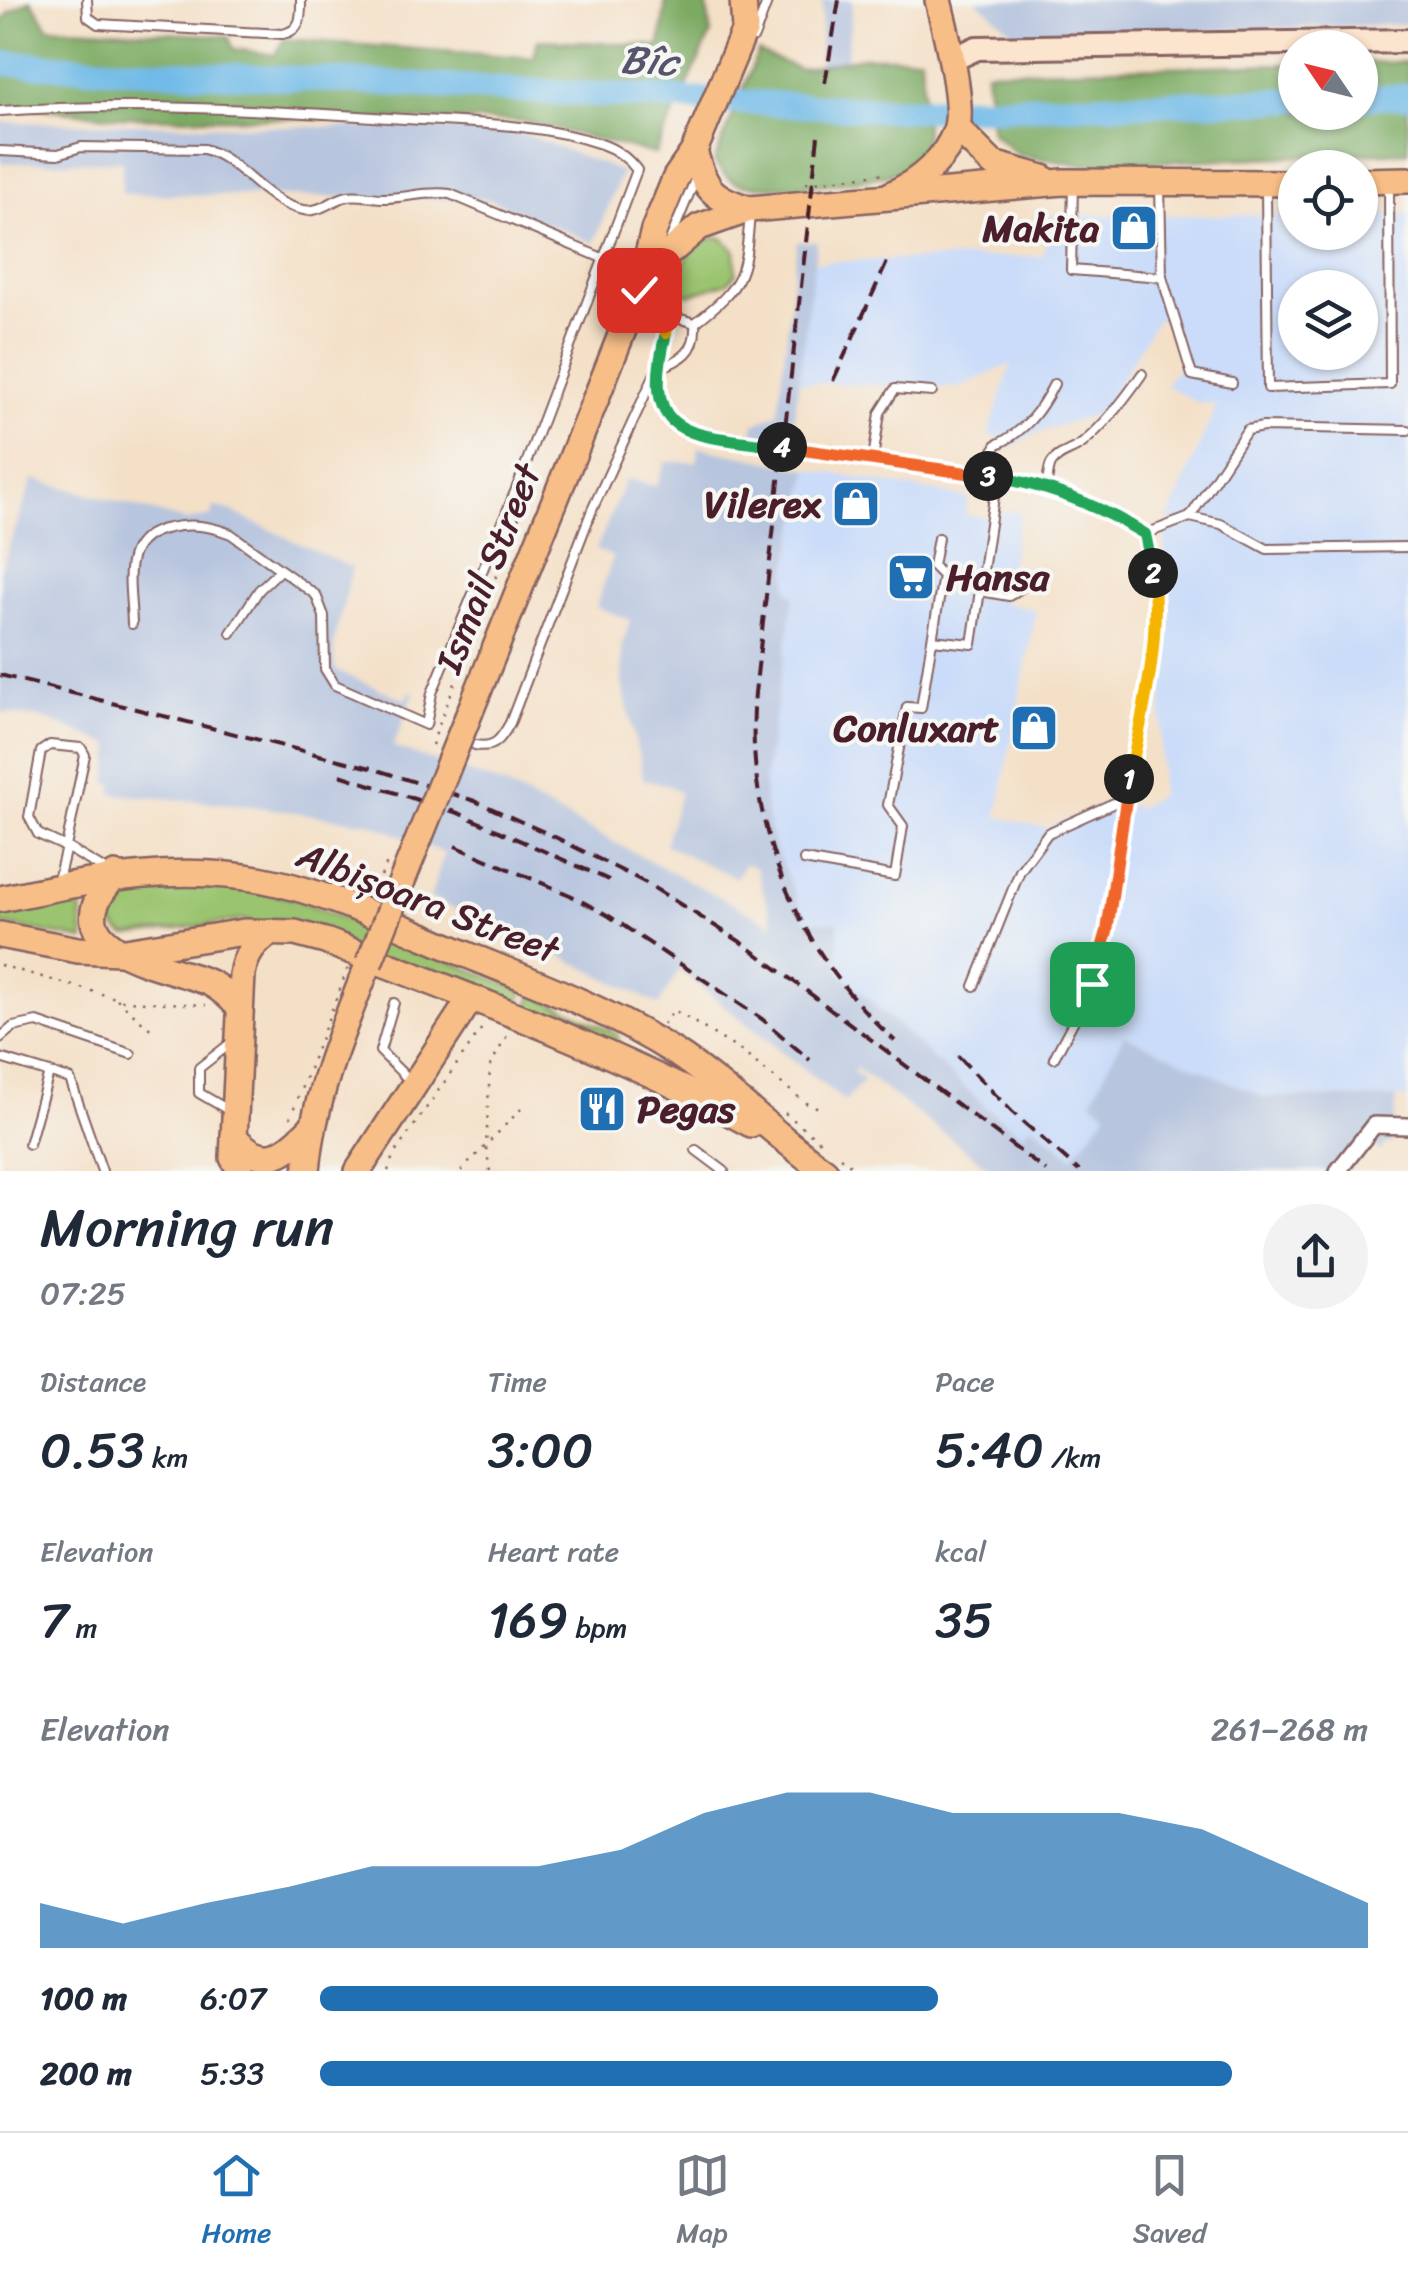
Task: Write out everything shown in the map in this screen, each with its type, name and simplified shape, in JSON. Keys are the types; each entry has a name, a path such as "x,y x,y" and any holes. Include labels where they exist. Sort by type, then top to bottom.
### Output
{"main road":[{"path":"743,0 743,44"},
{"path":"886,197 911,186 932,167 957,125 953,69 938,0"},
{"name":"Ismail Street","path":"301,1122 340,1035 596,398 632,279 676,177 700,158 743,44"},
{"path":"957,125 993,164 1068,182"},
{"path":"700,158 703,180 717,197 750,209"},
{"path":"632,279 699,227 750,209 1068,182 1278,183"},
{"path":"115,875 97,900 94,912 100,936 119,952 206,981 240,1008"},
{"name":"Albișoara Street","path":"0,899 115,875 218,875 301,890 536,982 623,1024 703,1072 825,1171"},
{"path":"271,932 252,947 244,960 235,1150 258,1160 296,1158 301,1122"},
{"name":"Albișoara Street","path":"0,935 78,950 119,952 230,934 295,933 325,941 612,1056 698,1095 786,1143"},
{"path":"349,1171 365,1167 413,1084 471,998"},
{"path":"612,1056 627,1043 628,1031 623,1024"}],"street":[{"path":"953,69 977,48 1408,41"},
{"path":"1338,1171 1374,1126 1408,1126"}],"lane":[{"path":"87,0 88,17 98,24 283,34 300,24 301,0"},
{"name":"Ismail Street","path":"743,44 756,0"},
{"name":"Ismail Street","path":"743,44 768,0"},
{"path":"0,110 64,107 301,112 503,126 600,144 619,152 637,170 519,482 432,693 426,725 335,685 325,669 322,606 316,595 240,540 218,529 193,525 153,532 140,540 132,556 132,624"},
{"path":"0,151 58,154 81,147 204,149 220,155 280,202 302,210 313,210 346,196 386,198 440,192 604,258 659,296 670,316 657,369 592,510 510,722 495,744 475,744"},
{"name":"Ismail Street","path":"662,258 700,158"},
{"path":"1266,184 1268,388 1328,387 1390,384 1398,180"},
{"path":"1068,182 1071,270 1162,277"},
{"path":"1160,184 1162,277 1192,375 1232,383"},
{"path":"695,323 728,296 740,280 746,261 750,209"},
{"path":"670,316 695,323"},
{"path":"657,369 681,361 690,352 696,338 695,323"},
{"path":"657,369 659,402 664,414 685,430 1046,488 1090,504 1145,534 1190,517 1222,524 1267,549 1408,546"},
{"path":"1046,488 1051,464 1087,440 1124,402 1142,374"},
{"path":"986,476 996,445 1014,436 1039,414 1054,384"},
{"path":"873,460 880,414 895,389 932,392"},
{"path":"1190,517 1246,430 1408,430"},
{"path":"932,640 972,644 996,477"},
{"path":"1054,1058 1092,984 1102,955 1154,632 1154,581 1145,534"},
{"path":"804,860 895,876 903,826 888,805 907,708 920,708 943,576 933,566 938,538"},
{"path":"231,632 264,582 279,571"},
{"path":"980,592 1009,596 1024,586"},
{"path":"56,887 66,846 85,756 81,748 50,745 41,751 28,816 38,834 66,846 115,875"},
{"path":"974,986 1020,871 1048,834 1125,798"},
{"path":"394,1003 380,1051 413,1084"},
{"path":"0,1038 13,1027 37,1022 131,1054"},
{"path":"235,1150 198,1094 199,1068 238,1038"},
{"path":"0,1058 70,1079 102,1171"},
{"path":"29,1144 49,1073"},
{"path":"696,1150 724,1171"}],"path":[{"path":"798,185 894,172"},
{"path":"432,745 530,487"},
{"path":"375,889 386,862"},
{"path":"0,964 116,998 204,1005"},
{"path":"116,998 156,1034"},
{"path":"388,1171 393,1156 484,1025 492,1026"},
{"path":"490,1171 486,1147 490,1066 512,1030 500,1028"},
{"path":"724,1040 806,1103 819,1108"},
{"path":"461,1171 521,1109"},
{"path":"296,1158 301,1122"}],"shaded area":[{"path":"823,0 853,0 844,81 818,79"},
{"path":"976,0 1408,0 1408,24 1018,36"},
{"path":"0,122 458,129 527,135 622,172 594,243 489,199 122,194 122,161 0,163"},
{"path":"1378,214 1408,214 1408,1098 1262,1097 1124,1035 1107,1112 1074,1157 1032,1124 1023,1135 988,1109 837,971 838,922 806,921 773,842 764,780 793,597 788,589 787,569 809,469 968,498 966,515 999,519 1001,511 1020,512 1003,603 1036,610 997,817 1047,828 1111,801 1109,815 1134,804 1136,809 1160,795 1165,538 1169,517 1217,404 1198,403 1165,385 1181,363 1171,322 1157,319 1101,413 1034,434 1007,450 1006,438 988,436 1011,364 958,388 798,382 814,262 1043,256 1050,215 1278,215 1278,250 1378,250"},
{"path":"817,241 791,441 754,435 754,424 778,413 797,242"},
{"path":"699,447 809,469 787,569 788,589 794,597 764,780 765,804 773,842 806,921 838,922 838,971 988,1109 1022,1134 1032,1124 1073,1157 1107,1112 1091,1101 1124,1035 1263,1097 1397,1098 1392,1143 1383,1144 1383,1151 1367,1144 1349,1171 994,1171 856,1068 853,1072 864,1080 845,1102 679,970 659,1005 552,951 430,898 444,853 369,823 244,805 112,794 114,784 107,783 112,746 49,720 0,712 0,571 33,479 187,521 211,516 214,507 230,511 352,568 334,642 334,663 337,671 406,700 410,691 414,693 393,747 504,785 774,925 756,868 745,863 736,878 665,845 680,793 668,785 644,780 622,683 622,647 630,620 596,607 613,557 596,550 626,479 656,486 666,462 697,462"}],"green space":[{"path":"31,0 48,27 228,36 234,49 275,55 284,39 534,58 538,40 660,46 666,0 706,0 711,34 655,154 523,121 117,117 0,104 0,24 10,12"},
{"path":"758,52 799,69 863,57 921,57 926,148 910,166 877,177 771,187 733,181 714,162"},
{"path":"1408,62 1408,152 1278,150 1278,157 1082,165 1018,155 991,132 986,71 1278,64 1278,130 1378,130 1378,63"},
{"path":"721,237 735,250 736,274 728,282 688,295 680,288 685,261 703,242"},
{"path":"167,883 251,889 298,900 519,989 523,992 519,1005 244,920 128,936 114,926 107,912 110,897 116,891"},
{"path":"87,889 81,910 84,940 0,924 0,915"},
{"path":"534,994 611,1031 618,1036 618,1042 614,1045 527,1010"}],"waterway":[{"name":"Bîc","path":"0,63 890,110 1278,100"},
{"name":"Bîc","path":"1378,97 1408,96"}],"railway":[{"path":"825,83 839,0"},
{"path":"818,136 755,693 758,791 784,884 805,927 830,968 895,1041"},
{"path":"833,381 888,260"},
{"path":"0,675 371,768 475,801 555,837 646,883 744,944 1046,1171"},
{"path":"340,775 458,813 609,880"},
{"path":"455,846 609,916 762,1019 810,1060"},
{"path":"958,1056 1012,1112 1079,1171"}],"place":[{"name":"Makita","path":"1134,228"},
{"name":"Vilerex","path":"856,504"},
{"name":"Hansa","path":"911,577"},
{"name":"Conluxart","path":"1034,728"},
{"name":"Pegas","path":"602,1109"}],"route":[{"path":"639,290 659,296 670,316 656,387 664,414 674,425 699,434 996,477 1062,491 1145,534 1154,581 1148,686 1121,816 1107,931 1092,984"}]}
